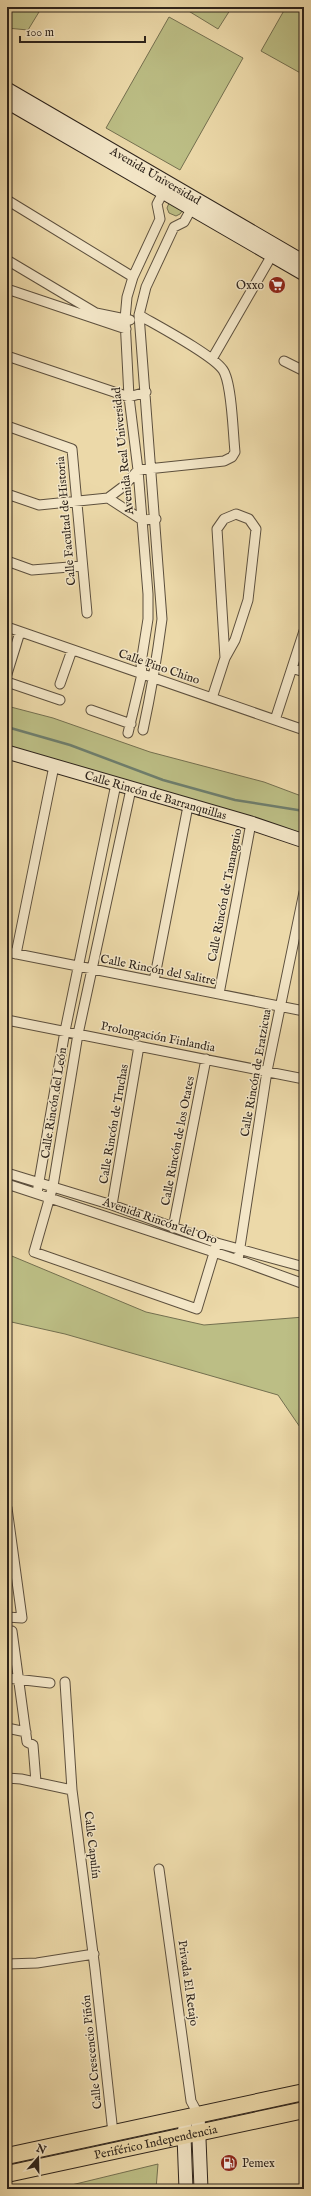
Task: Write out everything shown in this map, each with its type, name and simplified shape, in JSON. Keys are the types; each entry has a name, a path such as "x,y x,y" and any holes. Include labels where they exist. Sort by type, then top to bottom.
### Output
{"highway":[{"name":"Periférico Independencia","path":"7,2156 113,2133 192,2111 304,2092"},
{"name":"Periférico Independencia","path":"11,2175 304,2110"}],"street":[{"name":"Avenida Universidad","path":"7,89 194,204 304,274"},
{"name":"Avenida Universidad","path":"7,102 166,187"},
{"name":"Avenida Real Universidad","path":"90,710 130,729 142,674 141,663 147,627 148,594 138,470 129,397 125,319 127,297 133,277 160,219 157,204 166,187"},
{"path":"7,200 133,277"},
{"name":"Avenida Universidad","path":"194,204 304,262"},
{"name":"Avenida Real Universidad","path":"142,730 155,678 154,668 162,619 156,519 150,467 146,392 139,318 146,286 174,227 184,222 194,204"},
{"path":"212,359 272,255"},
{"path":"7,260 95,316 125,319 139,318 212,359 224,370 228,384 235,452 232,457 224,461 150,467 138,470 124,486 108,498 77,503 39,505 7,494"},
{"path":"7,289 95,316 126,329"},
{"path":"7,356 129,397 146,392"},
{"path":"284,361 304,371"},
{"name":"Calle Facultad de Historia","path":"7,426 72,449 87,613"},
{"path":"108,498 142,520 156,519"},
{"path":"212,698 225,658 235,640 248,600 256,529 249,519 236,514 224,519 217,528 225,658"},
{"path":"7,561 32,570 82,566"},
{"name":"Calle Pino Chino","path":"7,627 304,730"},
{"path":"275,720 304,631"},
{"path":"7,674 20,632"},
{"path":"60,684 72,650"},
{"path":"292,668 304,672"},
{"path":"7,682 60,700"},
{"name":"Calle Rincón de Barranquillas","path":"7,752 188,806 251,823 304,841"},
{"path":"11,953 54,766"},
{"name":"Calle Rincón del León","path":"37,1193 65,1031 116,784"},
{"name":"Calle Rincón del León","path":"131,789 78,1034 53,1186 34,1252 197,1309 214,1252"},
{"path":"154,981 188,806"},
{"name":"Calle Rincón de Tananguio","path":"219,994 251,823"},
{"name":"Calle Rincón de Eratzicua","path":"238,1260 267,1071 304,892"},
{"name":"Calle Rincón del Salitre","path":"11,953 304,1011"},
{"name":"Prolongación Finlandia","path":"7,1020 304,1079"},
{"name":"Calle Rincón de Truchas","path":"112,1205 139,1046"},
{"name":"Calle Rincón de los Otates","path":"173,1228 206,1059"},
{"name":"Avenida Rincón del Oro","path":"7,1173 112,1205 173,1228 239,1250 304,1267"},
{"name":"Avenida Rincón del Oro","path":"7,1184 238,1260 304,1284"},
{"path":"214,1252 217,1243"},
{"path":"7,1508 10,1562 22,1618 7,1617"},
{"path":"12,1630 27,1742 33,1745 36,1782"},
{"path":"7,1678 50,1683"},
{"name":"Calle Capulín","path":"65,1682 72,1790 96,1969"},
{"path":"7,1728 26,1732"},
{"path":"7,1778 36,1782 72,1790"},
{"name":"Privada El Retajo","path":"159,1869 192,2111"},
{"path":"7,1964 37,1963 94,1954"},
{"name":"Calle Crescencio Piñón","path":"96,1969 113,2133"},
{"path":"186,2189 192,2135 192,2111"},
{"path":"192,2135 201,2189"}],"green space":[{"path":"7,7 42,7 28,30 7,28"},
{"path":"182,7 232,7 218,29"},
{"path":"286,7 304,7 304,75 261,51"},
{"path":"169,17 243,58 180,170 106,128"},
{"path":"169,203 183,210 176,216 169,213 167,208"},
{"path":"7,706 53,718 150,752 264,782 304,797 304,835 7,747"},
{"path":"7,1254 146,1312 204,1325 304,1317 304,1433 278,1395 65,1334 7,1321"},
{"path":"158,2164 156,2189 55,2189"}],"waterway":[{"path":"7,727 70,745 163,780 235,800 304,811"}],"place":[{"name":"Oxxo","path":"277,285"},
{"name":"Pemex","path":"229,2163"}]}
